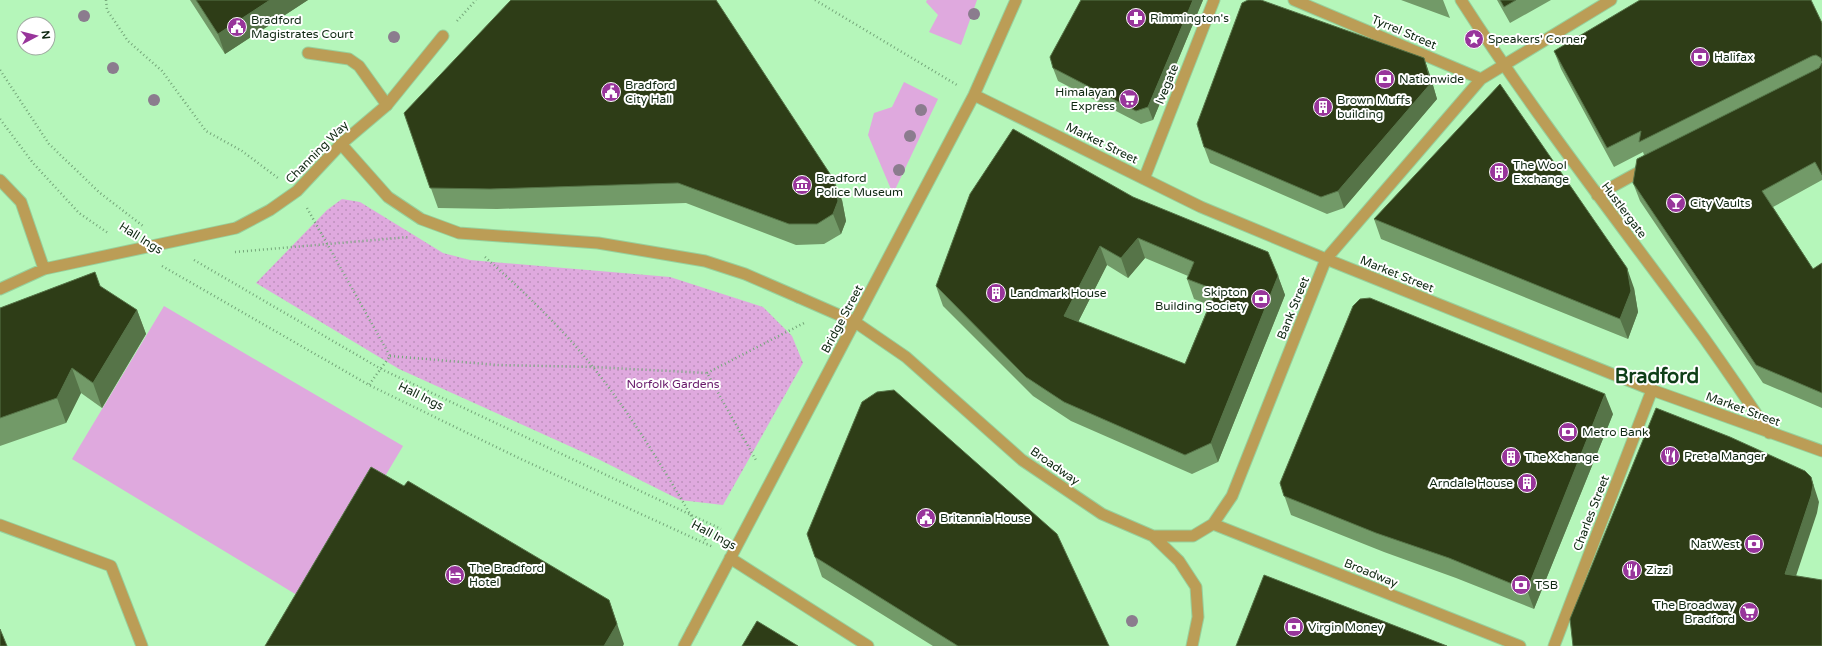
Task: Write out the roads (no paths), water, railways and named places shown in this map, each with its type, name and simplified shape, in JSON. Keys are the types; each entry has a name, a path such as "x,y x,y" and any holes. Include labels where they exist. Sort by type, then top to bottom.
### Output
{"street":[{"name":"Bridge Street","path":"684,646 974,94 1016,0"},
{"name":"Ivegate","path":"1144,179 1214,0"},
{"name":"Tyrrel Street","path":"1294,0 1481,79"},
{"name":"Hustlergate","path":"1461,0 1502,65 1704,339 1769,433"},
{"path":"1481,79 1611,0"},
{"name":"Channing Way","path":"0,289 44,269 108,254 236,228 270,210 297,191 341,144 387,105 443,36"},
{"path":"308,53 349,59 359,66 387,105"},
{"name":"Bank Street","path":"1153,536 1193,536 1213,524 1232,496 1326,259 1481,79"},
{"name":"Market Street","path":"974,94 1201,207 1652,390 1822,451"},
{"path":"341,144 388,197 421,219 459,233 598,243 705,260 745,274 855,322"},
{"path":"1597,195 1656,163"},
{"path":"0,180 21,202 44,269"},
{"name":"Broadway","path":"855,322 906,357 1022,460 1102,514 1153,536 1179,561 1196,587 1198,617 1192,646"},
{"name":"Charles Street","path":"1554,646 1652,390"},
{"name":"Broadway","path":"1213,524 1520,646"},
{"path":"0,525 111,566 142,646"},
{"name":"Hall Ings","path":"730,558 868,646"}],"place":[{"name":"Rimmington's","path":"1136,18"},
{"name":"Bradford Magistrates Court","path":"237,27"},
{"name":"Speakers' Corner","path":"1474,39"},
{"name":"Halifax","path":"1700,57"},
{"name":"Nationwide","path":"1385,79"},
{"name":"Bradford City Hall","path":"611,92"},
{"name":"Himalayan Express","path":"1129,99"},
{"name":"Brown Muffs building","path":"1323,107"},
{"name":"The Wool Exchange","path":"1499,172"},
{"name":"Bradford Police Museum","path":"802,185"},
{"name":"City Vaults","path":"1676,203"},
{"name":"Landmark House","path":"996,293"},
{"name":"Skipton Building Society","path":"1261,299"},
{"name":"Metro Bank","path":"1568,432"},
{"name":"Pret a Manger","path":"1670,456"},
{"name":"The Xchange","path":"1511,457"},
{"name":"Arndale House","path":"1527,483"},
{"name":"Britannia House","path":"926,518"},
{"name":"NatWest","path":"1754,544"},
{"name":"Zizzi","path":"1632,570"},
{"name":"The Bradford Hotel","path":"455,575"},
{"name":"TSB","path":"1521,585"},
{"name":"The Broadway Bradford","path":"1749,612"},
{"name":"Virgin Money","path":"1294,627"}],"district":[{"name":"Bradford","path":"1657,376"}],"park label":[{"name":"Norfolk Gardens","path":"673,384"}]}
